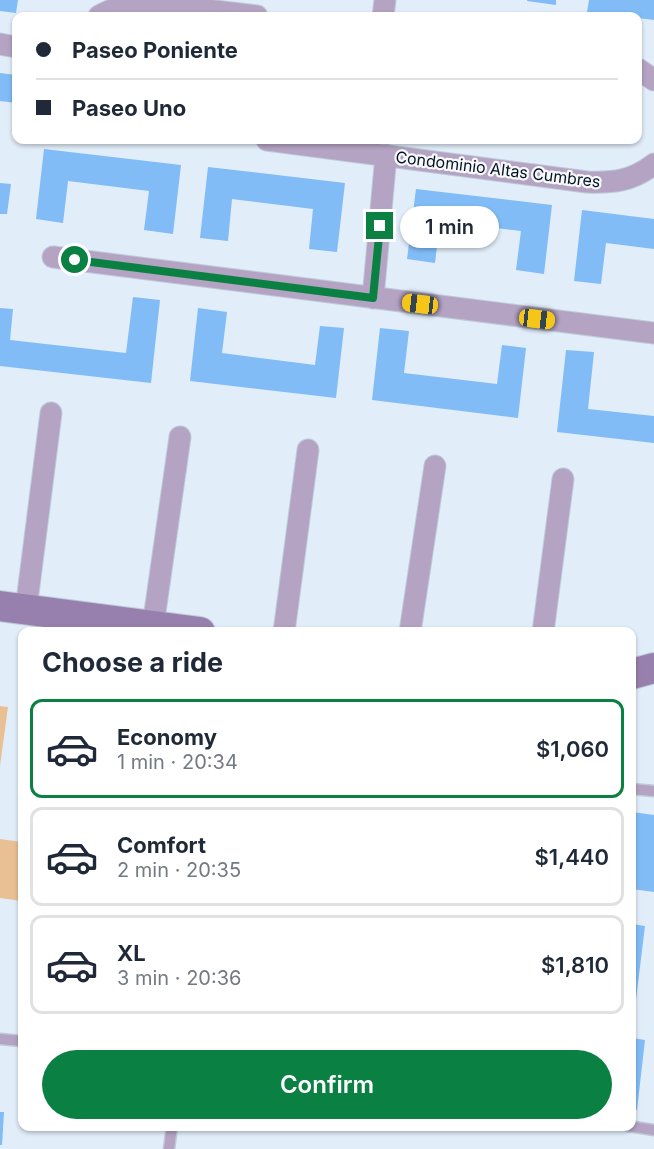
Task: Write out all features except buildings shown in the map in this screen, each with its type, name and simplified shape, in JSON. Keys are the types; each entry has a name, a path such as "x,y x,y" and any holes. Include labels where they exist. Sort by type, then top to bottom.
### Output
{"street":[{"path":"106,12 123,5 149,3 224,12"},
{"name":"Condominio Altas Cumbres","path":"299,144 600,182 627,179 654,164"},
{"path":"373,298 386,155"},
{"path":"52,256 654,333"},
{"path":"51,413 13,608 161,627"},
{"path":"153,626 180,437"},
{"path":"285,627 308,450"},
{"path":"411,627 435,466"},
{"path":"544,627 563,479"},
{"path":"636,673 654,668"}],"lane":[{"path":"636,789 654,791"},
{"path":"0,1039 18,1041"},
{"path":"636,1127 654,1130"},
{"path":"169,1149 171,1131"}],"shaded area":[{"path":"0,706 8,707 0,766"},
{"path":"0,839 18,841 18,900 0,898"}],"route":[{"path":"75,260 373,298 380,226"}]}
